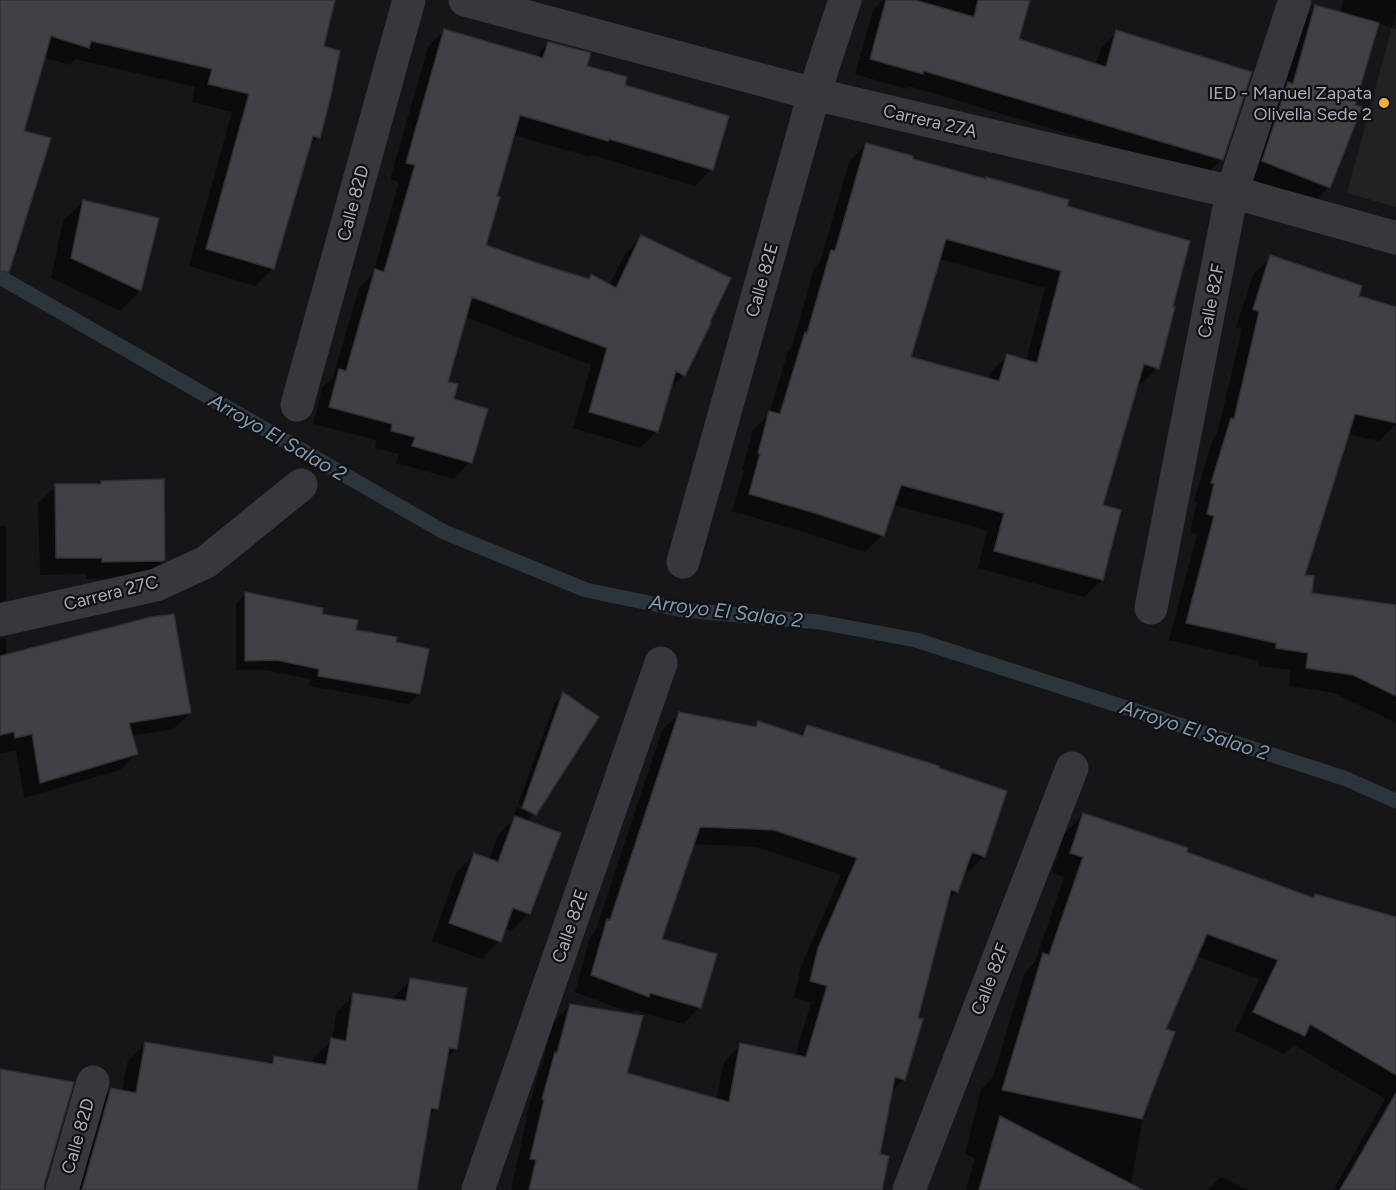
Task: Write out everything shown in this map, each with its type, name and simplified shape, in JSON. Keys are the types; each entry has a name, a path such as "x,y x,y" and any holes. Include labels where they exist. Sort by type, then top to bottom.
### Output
{"street":[{"name":"Calle 82D","path":"297,405 409,0"},
{"name":"Carrera 27A","path":"465,0 814,94 1232,192 1396,238"},
{"name":"Calle 82E","path":"683,562 814,94 845,0"},
{"name":"Calle 82F","path":"1151,608 1232,192 1295,0"},
{"name":"Carrera 27C","path":"0,620 156,585 206,562 301,486"},
{"name":"Calle 82E","path":"478,1190 661,663"},
{"name":"Calle 82F","path":"909,1190 1072,768"},
{"name":"Calle 82D","path":"62,1190 93,1082"}],"shaded area":[{"name":"IED - Manuel Zapata Olivella Sede 2","path":"1396,12 1396,207 1347,193"}],"building":[{"path":"0,0 335,0 324,46 340,51 331,95 320,138 313,136 274,269 206,249 249,94 208,84 212,69 91,41 89,48 51,36 24,131 51,138 9,272 0,271"},
{"path":"886,0 915,0 974,17 978,0 1030,0 1019,39 1106,67 1116,30 1252,72 1223,160 924,71 923,74 870,59"},
{"path":"1315,5 1379,23 1355,105 1362,107 1330,188 1262,161 1288,82 1293,84"},
{"path":"444,29 543,58 548,42 591,53 587,66 627,77 625,85 729,116 713,170 520,115 497,196 500,197 486,245 537,263 589,279 591,274 616,288 641,235 731,278 685,376 676,371 658,432 589,412 607,348 472,297 448,382 458,384 454,399 488,409 472,463 412,446 415,437 391,431 392,424 329,407 339,369 346,371 375,269 384,272 415,165 406,163"},
{"path":"866,143 913,156 913,159 1069,200 1067,206 1190,241 1159,369 1144,364 1103,505 1121,510 1103,580 994,551 1004,513 901,485 884,536 749,494 769,411 780,414 831,250 835,251","holes":["946,239 1061,271 1037,363 1007,354 999,381 911,357"]},
{"path":"83,200 159,218 141,291 71,258"},
{"path":"1270,255 1362,286 1359,296 1396,307 1396,423 1355,414 1305,575 1314,576 1312,593 1396,605 1396,696 1353,675 1306,668 1308,653 1276,648 1276,643 1186,623 1214,516 1207,514 1214,484 1211,483 1231,418 1234,419 1259,312 1253,309"},
{"path":"164,479 165,560 102,562 102,558 56,558 55,484 101,484 101,481"},
{"path":"245,592 323,608 322,614 358,620 356,630 397,637 396,642 429,649 420,694 318,676 319,669 276,660 245,661"},
{"path":"174,614 191,713 129,723 138,754 40,783 32,734 15,738 14,732 0,735 0,656 151,617"},
{"path":"563,692 599,717 536,815 522,808"},
{"path":"679,712 756,727 758,721 803,736 807,725 939,766 939,768 1007,791 985,857 972,852 958,892 951,890 918,1018 923,1019 905,1080 895,1077 880,1154 889,1156 882,1190 529,1190 536,1160 530,1159 544,1100 542,1099 570,1004 643,1016 627,1073 729,1102 740,1043 806,1057 827,986 810,981 818,948 857,858 774,830 700,827 662,939 717,954 701,1008 650,993 649,997 591,975 607,919 610,920"},
{"path":"1083,813 1188,848 1187,852 1314,898 1315,894 1396,917 1396,1075 1310,1024 1305,1036 1253,1012 1278,960 1207,934 1166,1029 1175,1032 1142,1119 1002,1090 1043,953 1049,955 1083,857 1070,853"},
{"path":"515,816 561,833 530,914 513,908 501,942 449,923 474,853 498,862"},
{"path":"410,978 467,988 457,1049 449,1048 438,1109 431,1108 417,1190 82,1190 111,1088 136,1093 145,1042 273,1064 274,1056 326,1065 331,1038 346,1041 353,993 406,1001"},
{"path":"0,1069 74,1082 44,1190 0,1190"},
{"path":"1396,1093 1396,1190 1340,1190"},
{"path":"1000,1116 1143,1190 979,1190"}],"waterway":[{"name":"Arroyo El Salao 2","path":"0,277 444,532 586,590 683,610 819,622 916,640 1344,778 1396,801"}],"place":[{"name":"IED - Manuel Zapata Olivella Sede 2","path":"1384,103"}]}
